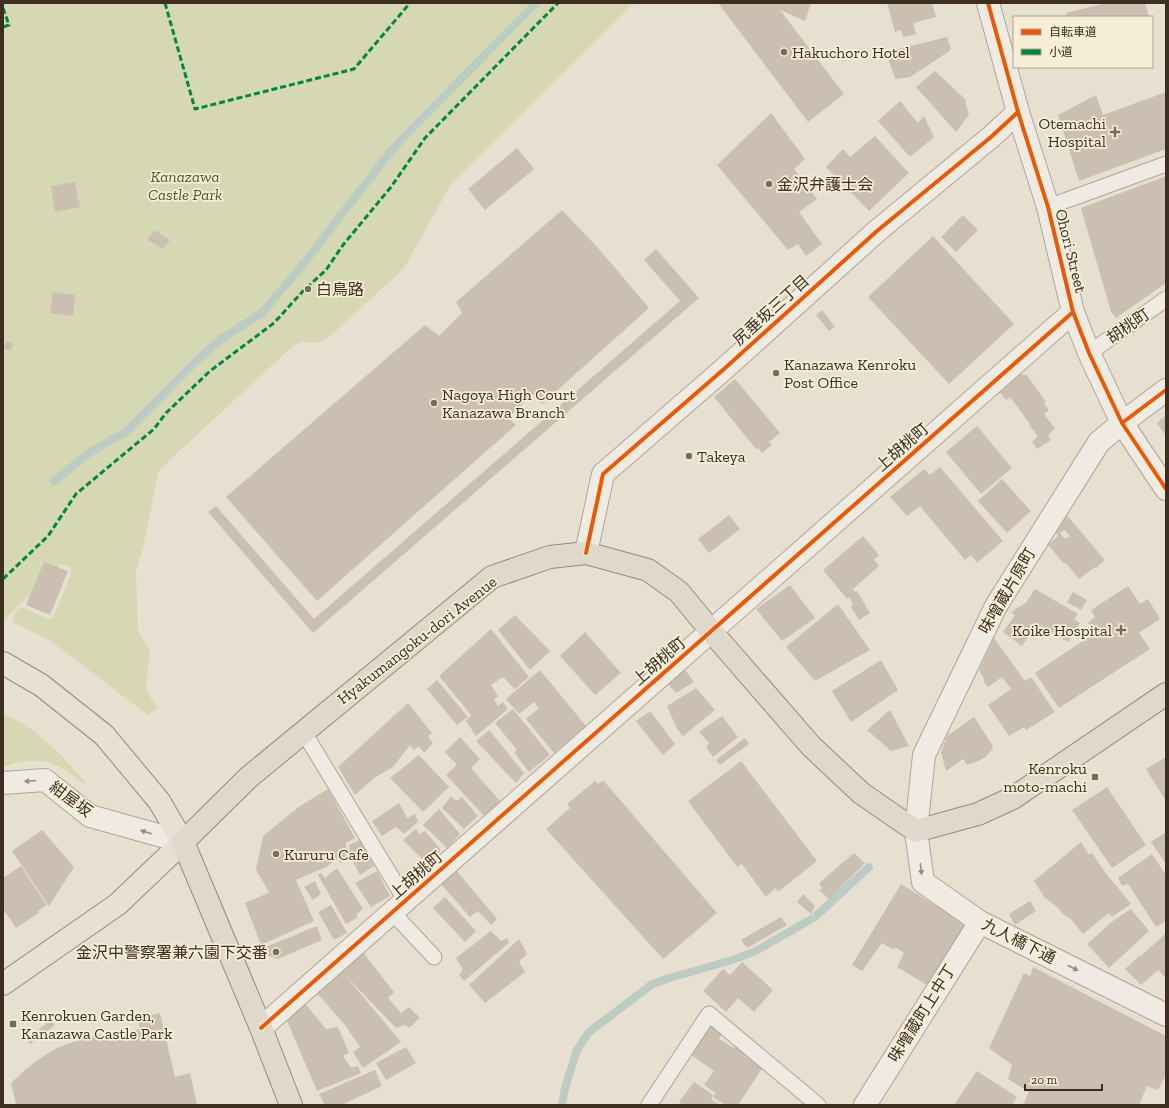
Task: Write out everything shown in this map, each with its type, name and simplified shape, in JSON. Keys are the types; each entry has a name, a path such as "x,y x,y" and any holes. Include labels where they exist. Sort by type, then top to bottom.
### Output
{"highway":[{"name":"Hyakumangoku-dori Avenue","path":"183,842 249,777 303,731 492,577 550,557 586,553 648,570 679,592 810,746 861,793 916,831"},
{"path":"916,831 978,814 1013,798 1166,694"},
{"path":"183,842 261,1028 291,1105"}],"main road":[{"path":"3,663 41,685 104,735 159,801 183,842"},
{"name":"Hyakumangoku-dori Avenue","path":"3,984 118,904 183,842"}],"street":[{"name":"Ohori Street","path":"988,3 1018,112 1048,208 1073,312 1089,353 1122,422 1166,488"},
{"name":"尻垂坂三丁目","path":"586,553 603,474 724,369 877,231 991,137 1018,112"},
{"name":"上胡桃町","path":"261,1028 1073,312"},
{"name":"味噌蔵片原町","path":"916,831 924,755 996,606 1099,442 1122,422 1166,390"},
{"name":"紺屋坂","path":"3,783 45,780 90,816 183,842"},
{"name":"九人橋下通","path":"916,831 923,882 980,922 1166,1015"},
{"name":"味噌蔵町上中丁","path":"865,1105 980,922"}],"lane":[{"path":"1048,208 1166,164"},
{"name":"胡桃町","path":"1089,353 1166,299"},
{"path":"303,731 399,906 434,957"},
{"path":"649,1105 709,1014 818,1105"}],"green space":[{"name":"Kanazawa Castle Park","path":"3,3 634,3 451,184 408,261 399,273 329,337 316,343 302,342 294,345 159,470 143,548 136,571 138,631 150,650 146,690 157,708 148,715 49,640 13,622 15,614 21,607 48,619 53,618 71,573 70,567 61,564 5,619 3,618"},
{"path":"3,714 26,726 48,743 85,782 83,784 63,769 46,762 27,761 3,767"}],"building":[{"name":"Hakuchoro Hotel","path":"718,3 811,3 805,21 780,10 844,94 808,122"},
{"path":"887,3 932,3 936,17 913,23 916,34 903,37 901,30 895,32"},
{"path":"1106,3 1145,3 1149,16 1067,16 1066,13"},
{"path":"947,37 951,50 910,77 895,79 886,52"},
{"path":"935,71 965,99 969,115 956,132 916,87"},
{"name":"Otemachi Hospital","path":"1166,92 1166,149 1079,181 1058,115 1096,95 1103,115"},
{"path":"900,101 918,123 924,116 934,137 910,157 878,121"},
{"name":"金沢弁護士会","path":"771,113 805,159 794,169 817,199 799,212 822,244 806,256 798,244 788,250 717,165"},
{"path":"875,136 909,173 869,211 826,167 843,149 850,157"},
{"path":"517,148 534,169 485,210 468,189"},
{"path":"1166,176 1166,283 1116,318 1111,312 1081,208"},
{"path":"75,182 80,207 55,212 51,186"},
{"path":"562,210 599,249 649,308 542,404 533,394 508,418 516,425 317,601 226,497 425,325 439,336 462,313 456,302"},
{"path":"963,215 978,230 956,252 941,237"},
{"path":"154,230 170,240 163,249 148,240"},
{"path":"933,236 1014,324 949,384 868,297"},
{"path":"656,249 699,298 313,633 208,512 216,506 314,619 680,301 644,260"},
{"path":"53,292 75,295 73,316 50,313"},
{"path":"822,310 835,327 829,331 816,315"},
{"path":"7,341 13,344 10,351 3,348"},
{"path":"1020,372 1024,376 1026,374 1046,402 1044,404 1049,410 1044,414 1055,428 1048,435 1051,440 1037,449 1032,442 1038,436 1010,397 1006,400 998,390"},
{"path":"735,379 780,433 769,442 772,445 762,453 758,448 756,449 714,397"},
{"path":"1166,415 1166,436 1157,423"},
{"path":"977,426 1012,468 981,494 946,452"},
{"path":"940,467 1003,541 977,563 971,555 965,560 920,506 907,516 890,497 924,469 930,475"},
{"path":"1002,479 1031,511 1007,533 978,501"},
{"path":"1064,512 1105,560 1079,579 1048,545 1058,536 1055,531 1061,526 1058,522","holes":["1064,530 1070,536 1065,539 1060,533"]},
{"path":"729,515 740,529 709,553 698,539"},
{"path":"863,536 879,555 874,560 879,566 853,589 855,592 857,591 870,613 859,620 851,607 853,605 849,597 847,599 823,570"},
{"path":"44,562 68,571 50,615 26,605"},
{"path":"790,585 815,618 782,641 756,609"},
{"name":"Koike Hospital","path":"1128,586 1140,604 1148,599 1160,619 1139,633 1150,649 1059,708 1035,673 1095,633 1088,623 1095,617 1091,610"},
{"path":"1035,589 1078,614 1074,619 1080,623 1068,642 1037,624 1022,646 1003,632 1015,615 1011,613 1026,603"},
{"path":"1073,592 1087,600 1081,610 1067,602"},
{"path":"838,604 870,650 815,681 786,647"},
{"path":"515,615 550,651 530,670 498,630"},
{"path":"491,629 529,677 515,689 503,677 491,685 498,696 494,700 498,706 503,702 508,709 476,736 466,721 471,715 439,676"},
{"path":"585,632 621,673 595,695 560,656"},
{"path":"994,638 1025,681 1031,677 1055,712 1026,730 1024,727 1009,736 988,705 1011,689 1002,677 988,687 983,681 985,681 979,670"},
{"path":"881,660 898,690 851,722 832,691"},
{"path":"683,667 694,682 676,693 667,683"},
{"path":"540,670 586,726 554,753 526,719 539,708 534,702 519,714 506,699"},
{"path":"437,680 468,717 457,725 427,689"},
{"path":"696,688 715,710 683,736 677,729 667,706"},
{"path":"408,703 432,733 428,736 433,743 424,753 419,746 414,750 410,745 393,767 374,778 355,795 338,767"},
{"path":"513,709 550,755 529,772 514,752 517,750 495,723"},
{"path":"890,710 909,746 891,751 867,730"},
{"path":"650,711 675,744 663,755 636,721"},
{"path":"722,716 738,737 713,757 706,747 709,743 699,732"},
{"path":"974,717 993,746 992,750 984,758 978,761 967,765 963,759 946,771 941,752 947,736"},
{"path":"489,730 524,773 516,783 476,741"},
{"path":"460,737 480,759 471,768 500,801 484,816 446,775 457,765 445,752"},
{"path":"745,738 749,744 720,765 716,760"},
{"path":"419,755 449,787 423,812 390,778"},
{"path":"1166,757 1166,801 1146,769"},
{"path":"741,761 817,861 778,892 775,888 766,897 742,864 737,867 688,801"},
{"path":"603,780 717,913 663,959 546,829 570,808 567,804 595,781 598,784"},
{"path":"1107,787 1146,845 1112,868 1072,810"},
{"path":"328,789 355,838 346,843 347,859 340,863 338,858 326,867 296,880 314,921 261,945 245,903 277,889 269,892 256,870 263,836 300,806"},
{"path":"451,796 456,801 462,797 478,816 464,829 442,808"},
{"path":"399,803 407,818 415,814 418,822 404,834 396,827 382,836 372,821"},
{"path":"439,809 460,834 447,848 423,825"},
{"path":"416,829 419,834 425,831 441,850 428,865 403,840"},
{"path":"42,830 74,867 49,906 12,851"},
{"path":"1166,832 1166,864 1151,842"},
{"path":"360,840 374,866 360,875 350,856 349,845"},
{"path":"1081,842 1089,855 1092,853 1105,872 1131,904 1112,917 1109,913 1083,934 1072,920 1045,898 1034,881"},
{"path":"854,853 865,863 829,899 819,890 822,888 819,883"},
{"path":"1152,854 1166,875 1166,921 1156,927 1128,884 1122,886 1118,878"},
{"path":"21,866 47,905 38,911 39,913 16,928 3,909 3,878"},
{"path":"337,868 363,909 357,914 357,918 346,924 318,875 321,873 325,878"},
{"path":"455,869 497,919 491,925 478,911 470,917 440,883"},
{"path":"377,871 390,896 371,907 355,883"},
{"path":"315,881 321,894 313,900 304,887"},
{"path":"901,884 965,924 927,985 897,967 904,953 897,948 892,949 882,943 862,971 852,965"},
{"path":"803,894 815,906 811,914 797,902"},
{"path":"445,897 476,931 465,942 433,908"},
{"path":"1030,901 1036,911 1015,925 1009,914"},
{"path":"331,905 347,933 334,940 318,912"},
{"path":"1131,909 1149,931 1109,968 1087,944 1114,920"},
{"path":"781,917 787,925 747,948 741,940"},
{"path":"317,926 322,940 278,959 269,956 263,948"},
{"path":"491,931 501,941 507,938 509,943 464,981 459,975 463,970 456,958"},
{"path":"1166,933 1166,978 1158,970 1141,985 1125,969"},
{"path":"519,939 527,954 519,962 525,972 485,1003 469,985"},
{"path":"362,951 394,992 388,998 401,1013 409,1007 420,1018 409,1028 405,1025 396,1028 344,974 401,1042 363,1068 353,1052 360,1047 345,1025 316,992"},
{"path":"742,962 773,990 754,1012 738,998 726,1012 703,991 723,969 730,975"},
{"path":"1033,967 1166,1036 1166,1074 1158,1090 1147,1086 1139,1105 1023,1105 1029,1092 1008,1079 1012,1065 989,1048 1024,973 1030,976"},
{"path":"303,1001 326,1029 338,1027 349,1053 343,1056 351,1068 358,1066 361,1073 317,1091 285,1016"},
{"path":"160,1013 175,1077 190,1073 197,1105 16,1105 11,1083 42,1057 59,1047 88,1037 140,1029 138,1018"},
{"path":"51,1020 55,1025 30,1044 27,1039"},
{"path":"710,1025 722,1033 719,1039 734,1048 736,1045 747,1052 745,1056 763,1067 738,1105 725,1105 713,1097 716,1093 704,1085 714,1071 691,1055"},
{"path":"406,1047 416,1063 386,1080 376,1063"},
{"path":"375,1070 382,1086 341,1105 325,1105 319,1094"},
{"path":"977,1071 1017,1097 1012,1105 954,1105"},
{"path":"694,1082 713,1095 711,1101 712,1100 720,1105 682,1105 679,1102"}],"waterway":[{"path":"54,481 92,451 127,431 192,365 221,339 262,313 304,263 387,156 402,139 536,3"},
{"path":"562,1105 565,1088 577,1050 589,1032 651,985 754,952 815,917 869,867"}],"marked path":[{"path":"165,3 195,109 354,69 410,3"},
{"path":"3,579 48,536 76,494 154,429 166,413 210,371 274,323 303,291 326,270 343,245 391,187 425,138 558,3"},
{"path":"3,8 9,25 3,27"}],"cycle path":[{"path":"988,3 1018,112 1048,207 1073,312 1089,353 1122,423 1166,489"},
{"path":"586,553 603,474 724,369 877,231 991,137 1018,112"},
{"path":"261,1028 1073,312"},
{"path":"1122,423 1166,390"}],"place":[{"name":"Hakuchoro Hotel","path":"784,52"},
{"name":"Otemachi Hospital","path":"1115,132"},
{"name":"金沢弁護士会","path":"769,184"},
{"name":"白鳥路","path":"308,289"},
{"name":"Kanazawa Kenroku Post Office","path":"776,373"},
{"name":"Nagoya High Court Kanazawa Branch","path":"434,403"},
{"name":"Takeya","path":"689,456"},
{"name":"Koike Hospital","path":"1121,630"},
{"name":"Kenroku moto-machi","path":"1095,777"},
{"name":"Kururu Cafe","path":"276,854"},
{"name":"金沢中警察署兼六園下交番","path":"276,952"},
{"name":"Kenrokuen Garden, Kanazawa Castle Park","path":"13,1024"}]}
